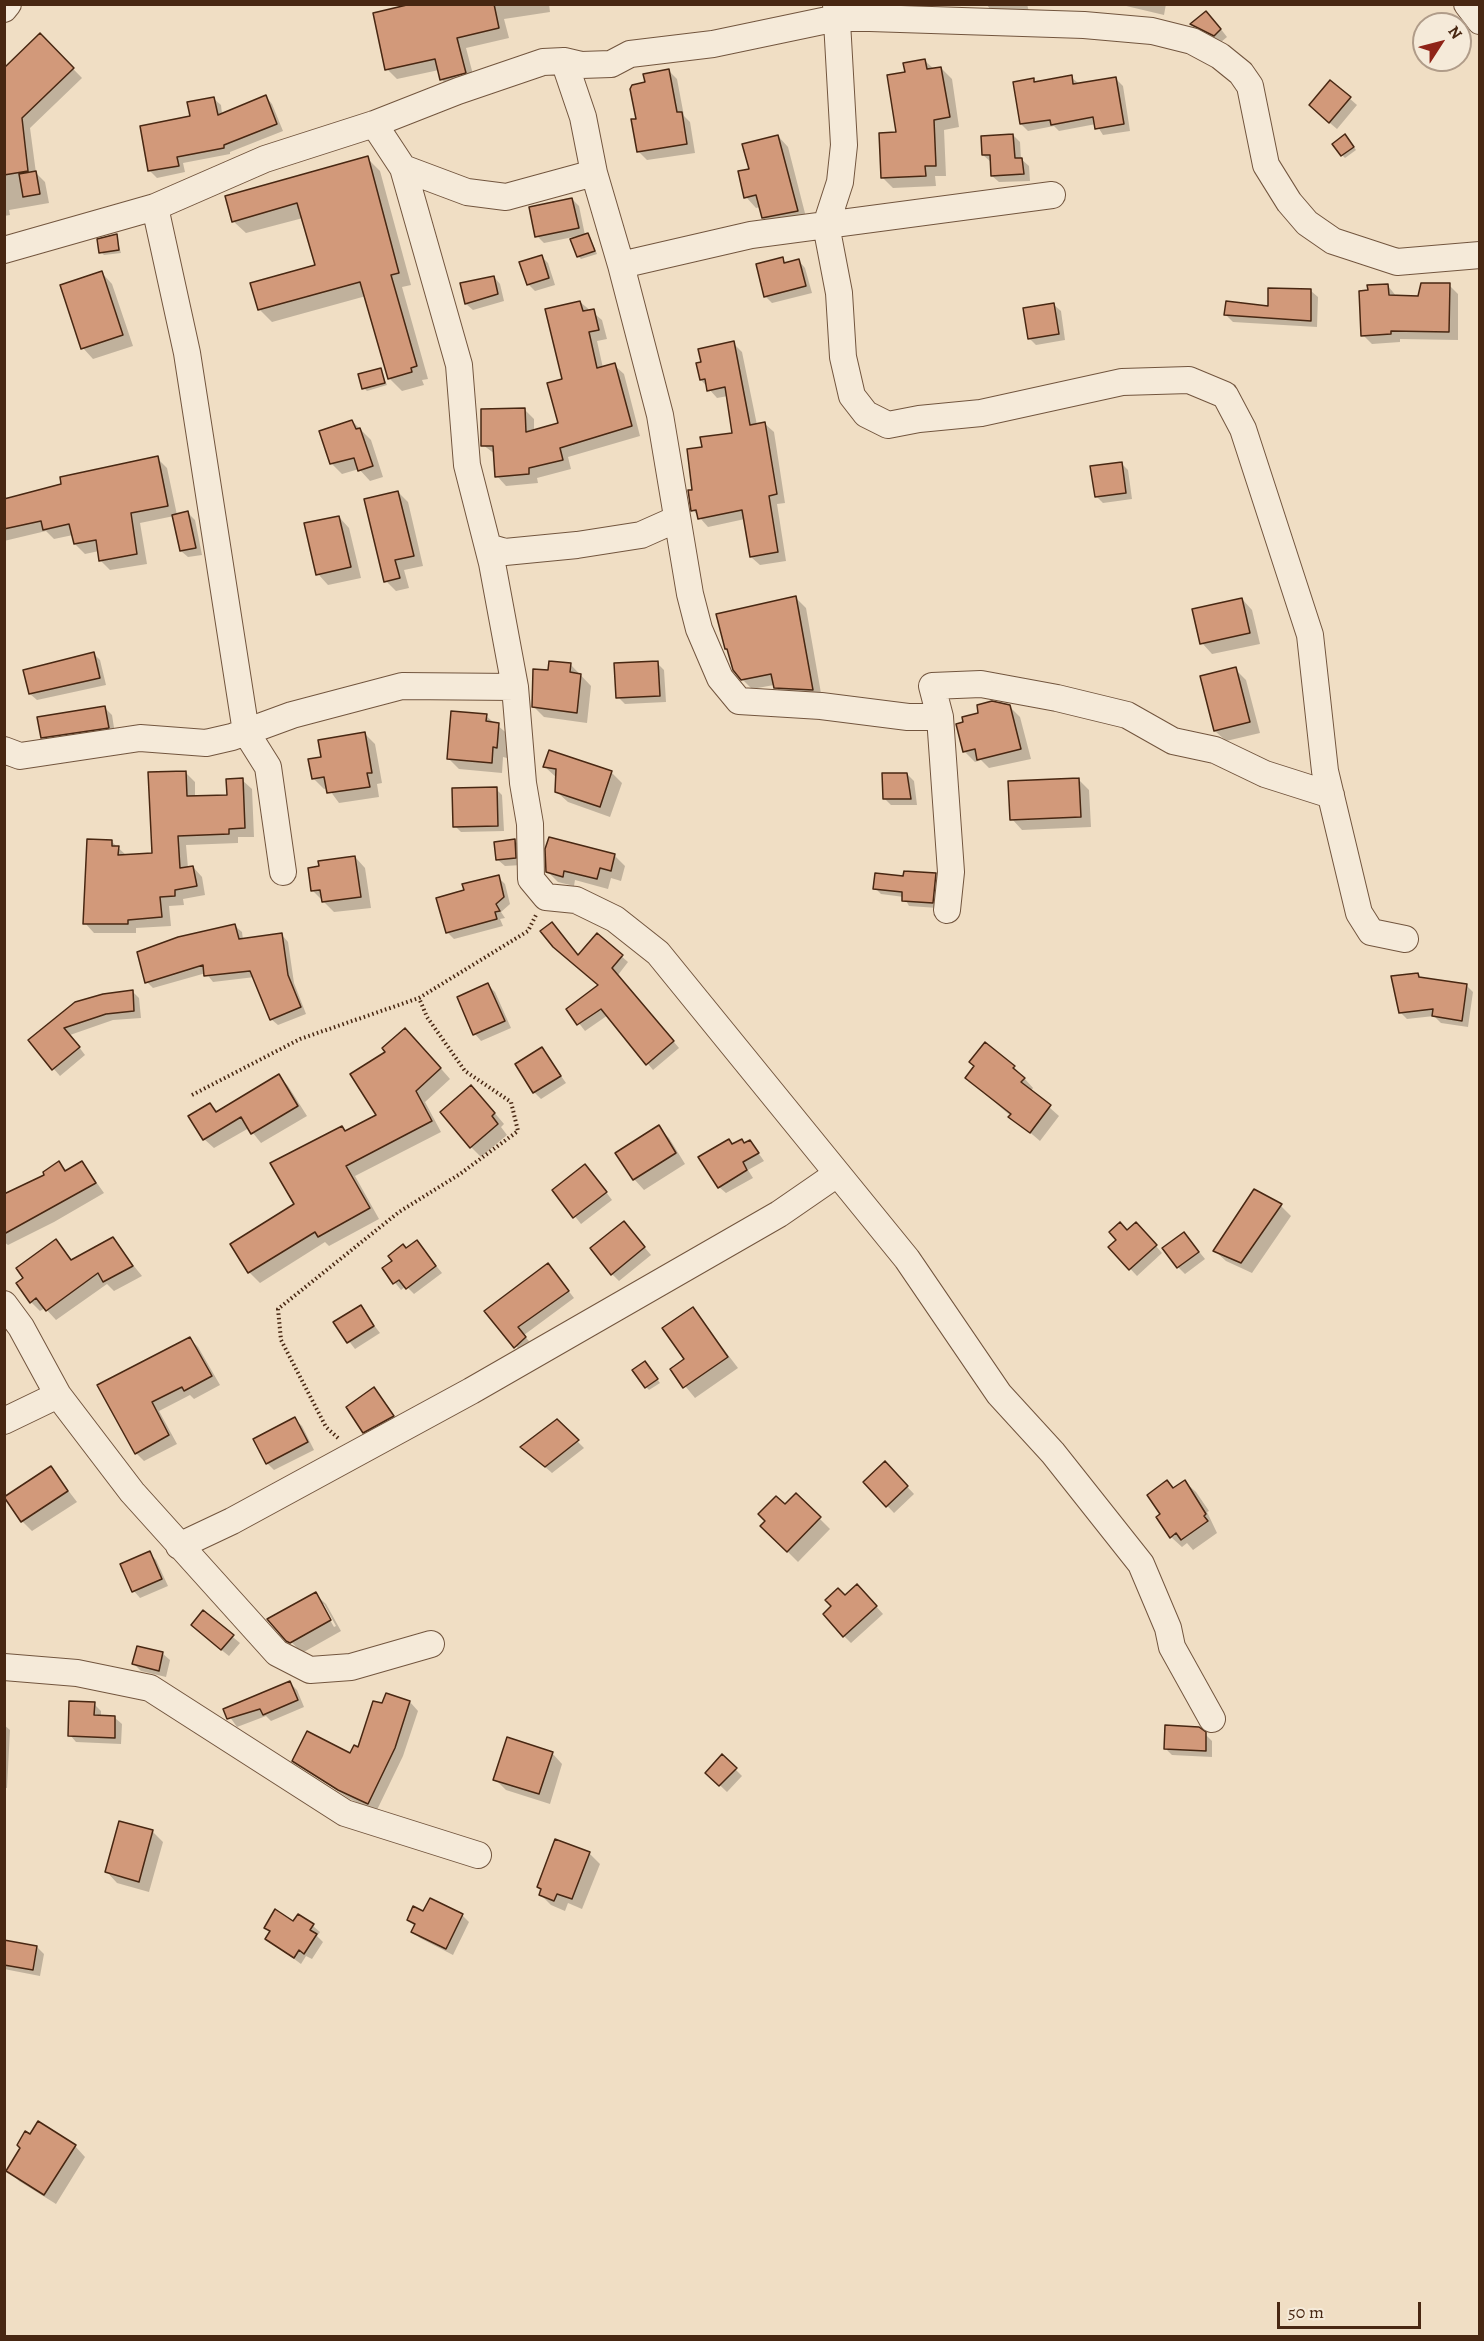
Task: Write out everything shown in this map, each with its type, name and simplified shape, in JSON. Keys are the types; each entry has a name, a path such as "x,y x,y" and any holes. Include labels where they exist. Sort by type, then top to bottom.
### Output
{"street":[{"path":"4,9 8,4"},
{"path":"1467,4 1479,21"},
{"path":"836,11 844,146 840,182 826,225 839,293 843,357 852,396 866,414 888,425 920,419 981,413 1122,381 1189,380 1225,395 1243,429 1310,635 1325,771 1359,913 1371,932 1405,939"},
{"path":"4,250 155,207 265,159 374,124 458,91 543,62 564,61 581,65 610,64 630,54 713,44 836,11 1084,24 1152,31 1192,41 1220,56 1241,72 1250,86 1266,165 1289,202 1307,223 1333,241 1397,262 1479,255"},
{"path":"564,61 583,117 594,173 621,265 660,415 677,519 699,629 720,678 739,701 821,705 908,717 940,717"},
{"path":"374,124 403,168 459,365 467,465 488,547 516,687 523,783 530,824 531,879 546,897 576,900 615,919 658,953 908,1259 999,1394 1053,1453 1141,1564 1168,1628 1172,1647 1212,1719"},
{"path":"403,168 467,192 506,197 594,173"},
{"path":"621,265 751,235 1052,195"},
{"path":"155,207 187,353 246,732 268,767 283,872"},
{"path":"488,547 505,552 577,546 641,535 677,519"},
{"path":"947,910 951,872 940,717 932,686 981,684 1057,698 1127,715 1173,741 1215,750 1265,774 1330,795"},
{"path":"4,750 20,756 140,738 206,743 292,716 402,686 516,687"},
{"path":"179,1546 232,1521 471,1391 779,1214 837,1173"},
{"path":"4,1304 21,1327 58,1395 132,1492 277,1653 310,1670 351,1667 431,1644"},
{"path":"4,1421 58,1395"},
{"path":"4,1667 77,1673 150,1688 345,1813 477,1855"}],"path":[{"path":"192,1095 300,1039 419,998 528,931 546,897"},
{"path":"354,1453 326,1427 321,1418 281,1340 278,1309 399,1212 460,1174 518,1131 511,1102 465,1071 427,1017 419,998"}],"building":[{"path":"411,4 494,4 499,28 457,38 466,73 440,80 435,59 385,70 373,13"},
{"path":"1206,11 1221,29 1214,36 1190,24"},
{"path":"40,33 74,68 22,118 28,171 4,175 4,68"},
{"path":"925,59 927,69 941,67 950,117 934,120 936,166 925,166 926,176 881,178 879,133 896,132 887,75 905,72 903,63"},
{"path":"669,69 677,112 682,112 687,144 637,152 631,119 636,119 630,89 632,85 645,82 643,74"},
{"path":"1072,75 1073,84 1116,77 1124,124 1095,129 1093,117 1051,125 1050,120 1020,124 1013,82 1034,78 1034,82"},
{"path":"1330,80 1351,97 1329,123 1309,105"},
{"path":"266,95 277,124 224,145 224,148 177,157 179,166 148,171 140,126 190,116 187,102 214,97 218,115"},
{"path":"1013,134 1015,158 1022,158 1024,174 991,176 990,155 982,155 981,136"},
{"path":"1345,134 1354,147 1341,156 1332,144"},
{"path":"778,135 798,211 762,218 756,195 744,198 738,171 749,169 742,144"},
{"path":"368,156 399,273 391,275 417,366 411,368 412,372 388,379 360,282 258,310 250,283 315,265 297,203 232,222 225,196"},
{"path":"36,171 40,194 23,197 19,174"},
{"path":"572,198 579,228 535,237 529,207"},
{"path":"588,233 595,251 577,257 570,239"},
{"path":"117,234 119,250 99,253 97,239"},
{"path":"542,255 549,278 527,285 519,262"},
{"path":"783,257 784,263 799,259 806,286 764,297 756,264"},
{"path":"102,271 123,335 81,349 60,285"},
{"path":"494,276 498,294 465,304 460,283"},
{"path":"1421,283 1450,283 1449,332 1391,331 1391,334 1361,336 1359,291 1368,290 1367,285 1388,284 1389,295 1418,296"},
{"path":"1268,288 1311,289 1311,321 1224,315 1226,301 1268,306"},
{"path":"580,301 583,311 594,309 599,330 589,332 597,368 615,363 632,426 560,448 563,460 529,468 529,474 495,477 493,446 481,446 481,409 525,408 526,432 558,423 547,383 562,379 545,309"},
{"path":"1054,303 1059,334 1028,339 1023,308"},
{"path":"734,341 750,425 765,422 777,494 769,496 778,552 750,557 742,510 698,519 696,510 691,511 688,490 692,490 687,449 702,447 700,437 732,433 725,387 707,391 705,379 700,380 696,363 701,362 698,349"},
{"path":"381,368 385,383 362,389 358,374"},
{"path":"352,420 356,429 360,428 373,466 358,471 354,458 330,464 319,431"},
{"path":"158,456 168,506 131,513 137,554 99,561 96,540 74,544 69,524 43,530 41,521 4,529 4,499 61,484 60,477"},
{"path":"1122,462 1126,493 1095,497 1090,466"},
{"path":"398,491 414,556 395,560 400,578 384,582 364,499"},
{"path":"188,511 196,548 180,551 172,515"},
{"path":"339,516 351,567 316,575 304,523"},
{"path":"796,596 813,690 774,688 771,674 741,680 733,670 727,649 725,649 716,614"},
{"path":"1242,598 1250,633 1200,644 1192,609"},
{"path":"94,652 100,678 29,694 23,670"},
{"path":"549,661 571,663 570,672 581,674 577,713 532,707 533,669 548,670"},
{"path":"658,661 660,696 616,698 614,663"},
{"path":"1236,667 1250,722 1214,731 1200,676"},
{"path":"992,701 1010,705 1021,749 977,760 975,749 963,752 956,724 963,722 962,717 978,713 977,705"},
{"path":"105,706 109,728 41,738 37,717"},
{"path":"451,711 487,714 486,721 499,723 497,748 493,747 492,763 447,759"},
{"path":"365,732 372,773 367,773 370,787 327,793 324,777 312,779 308,759 321,757 318,740"},
{"path":"549,750 612,771 600,807 555,792 556,769 543,767"},
{"path":"186,771 187,796 227,795 226,779 243,778 245,828 229,829 229,834 178,836 180,868 193,866 197,886 175,890 175,896 160,897 162,917 128,920 128,924 83,924 87,839 112,840 112,846 119,846 118,855 152,853 148,772"},
{"path":"882,773 907,773 911,799 883,799"},
{"path":"1079,778 1081,817 1010,820 1008,781"},
{"path":"497,787 498,826 453,827 452,788"},
{"path":"549,837 615,854 611,871 600,868 597,879 564,871 563,877 546,872 545,849"},
{"path":"515,839 516,858 496,860 494,842"},
{"path":"355,856 361,897 322,902 320,890 311,891 308,868 319,866 318,861"},
{"path":"904,871 936,873 933,903 902,901 902,892 873,889 875,873 903,876"},
{"path":"499,875 504,897 496,904 500,911 495,912 497,919 446,933 436,898 464,890 462,884"},
{"path":"552,922 578,955 597,933 623,955 612,968 674,1041 646,1065 601,1009 577,1025 566,1009 598,985 553,947 540,931"},
{"path":"235,924 239,939 282,933 288,975 301,1007 270,1020 250,971 204,976 203,965 145,983 137,952 178,937"},
{"path":"1418,973 1419,977 1467,984 1462,1021 1432,1016 1433,1009 1399,1013 1391,976"},
{"path":"488,983 505,1021 473,1035 457,997"},
{"path":"133,990 134,1011 106,1014 64,1028 80,1047 52,1070 28,1040 75,1002 103,994"},
{"path":"405,1028 441,1068 416,1091 432,1121 346,1166 370,1208 318,1237 315,1232 248,1273 230,1244 294,1204 270,1163 342,1126 345,1131 376,1115 350,1074 385,1052 382,1048"},
{"path":"985,1042 1015,1066 1013,1068 1025,1078 1021,1082 1051,1105 1030,1133 1008,1117 1011,1114 965,1078 974,1066 969,1062"},
{"path":"542,1047 561,1076 533,1093 515,1064"},
{"path":"279,1074 298,1106 251,1134 241,1117 203,1140 188,1116 210,1103 216,1112"},
{"path":"471,1085 495,1113 492,1116 498,1124 470,1148 440,1112"},
{"path":"659,1125 676,1153 633,1180 615,1153"},
{"path":"729,1139 732,1144 742,1139 744,1143 750,1140 759,1153 743,1162 747,1170 718,1188 698,1157"},
{"path":"59,1161 65,1171 82,1161 96,1183 4,1234 4,1194 44,1175 43,1172"},
{"path":"585,1164 607,1192 573,1218 552,1190"},
{"path":"1254,1189 1282,1204 1241,1263 1213,1251"},
{"path":"624,1221 645,1247 611,1275 590,1248"},
{"path":"1120,1222 1127,1230 1136,1222 1157,1245 1129,1270 1108,1247 1116,1240 1109,1232"},
{"path":"1184,1232 1199,1252 1177,1268 1162,1248"},
{"path":"113,1237 133,1266 103,1282 98,1273 46,1311 36,1298 30,1303 16,1283 23,1278 16,1268 56,1239 71,1260"},
{"path":"417,1240 436,1266 406,1289 399,1280 393,1284 382,1268 392,1261 388,1256 403,1244 406,1248"},
{"path":"548,1263 569,1291 518,1327 526,1337 514,1348 484,1311"},
{"path":"361,1305 374,1326 347,1343 333,1322"},
{"path":"693,1307 728,1357 683,1388 670,1369 684,1359 662,1328"},
{"path":"190,1337 212,1376 184,1391 182,1387 152,1402 169,1435 135,1454 97,1385"},
{"path":"645,1361 658,1379 645,1388 632,1370"},
{"path":"374,1387 394,1416 363,1433 346,1407"},
{"path":"295,1417 308,1442 266,1464 253,1439"},
{"path":"557,1419 579,1440 545,1467 520,1447"},
{"path":"885,1461 908,1486 886,1507 863,1482"},
{"path":"51,1466 68,1491 21,1522 4,1497"},
{"path":"1167,1480 1173,1488 1185,1480 1208,1521 1181,1540 1176,1533 1170,1538 1156,1517 1160,1514 1147,1495"},
{"path":"796,1493 821,1517 787,1552 760,1526 765,1521 758,1514 776,1496 785,1504"},
{"path":"150,1551 162,1579 132,1592 120,1564"},
{"path":"857,1584 877,1606 843,1637 823,1614 831,1606 825,1600 838,1588 845,1595"},
{"path":"316,1592 331,1620 290,1643 286,1641 267,1619"},
{"path":"203,1610 234,1635 221,1650 191,1625"},
{"path":"137,1646 163,1652 159,1671 132,1664"},
{"path":"290,1681 298,1700 263,1715 260,1709 227,1719 223,1709"},
{"path":"386,1693 410,1701 395,1748 368,1804 338,1790 292,1761 307,1731 350,1753 354,1745 358,1747 373,1701 382,1703"},
{"path":"69,1701 95,1702 94,1715 115,1716 115,1738 68,1736"},
{"path":"1165,1725 1199,1727 1206,1732 1206,1751 1164,1749"},
{"path":"507,1737 553,1752 539,1794 493,1780"},
{"path":"722,1754 737,1768 719,1786 705,1773"},
{"path":"119,1821 153,1830 139,1882 105,1872"},
{"path":"555,1839 590,1852 572,1899 557,1894 554,1901 539,1895 541,1889 537,1887"},
{"path":"430,1898 463,1914 446,1949 411,1932 415,1924 407,1920 413,1906 423,1911"},
{"path":"275,1909 293,1921 298,1914 314,1924 310,1930 317,1934 304,1954 299,1950 294,1958 265,1939 270,1931 264,1928"},
{"path":"4,1940 37,1946 33,1970 4,1965"},
{"path":"38,2121 76,2145 44,2195 6,2171 20,2148 17,2145 25,2131 30,2134"}]}
